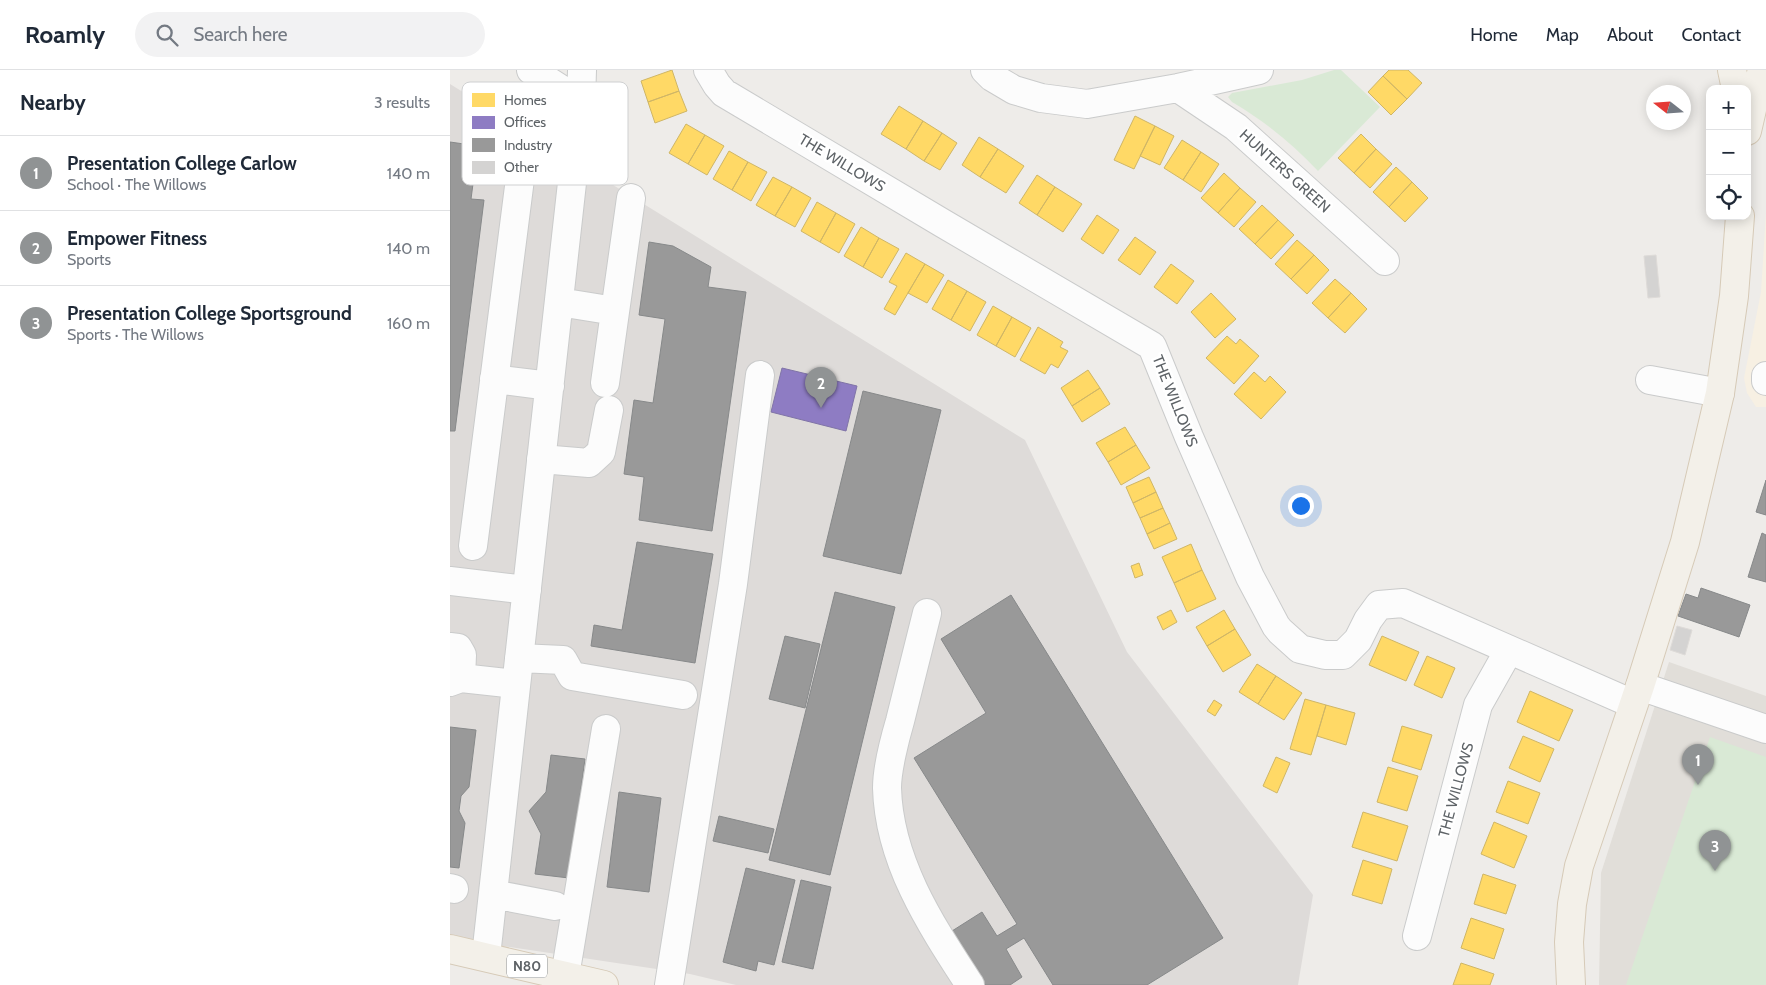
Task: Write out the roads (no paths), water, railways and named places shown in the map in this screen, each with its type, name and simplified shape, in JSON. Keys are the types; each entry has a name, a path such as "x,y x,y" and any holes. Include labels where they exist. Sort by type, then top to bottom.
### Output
{"main road":[{"path":"1732,70 1735,85"},
{"path":"1747,130 1762,70"},
{"path":"1571,985 1568,942 1579,866 1637,695 1685,542 1720,392 1734,296 1740,220"},
{"name":"N80","path":"450,949 604,985"}],"street":[{"path":"531,70 550,82"},
{"name":"THE WILLOWS","path":"708,70 724,93 1152,346 1250,577 1280,631 1300,649 1325,655 1343,655 1358,640 1368,620 1379,605 1403,603 1509,650 1637,695 1766,729"},
{"path":"985,70 992,77 1014,90 1041,98 1087,104 1178,88 1259,70"},
{"name":"HUNTERS GREEN","path":"1178,88 1236,127 1385,262"},
{"path":"473,546 519,185"},
{"path":"486,956 572,185"},
{"path":"606,383 631,198"},
{"path":"559,302 615,311"},
{"path":"669,985 731,594 760,375"},
{"path":"1766,376 1766,381"},
{"path":"494,379 550,386"},
{"path":"1650,380 1720,392"},
{"path":"541,459 589,463 601,452 609,410"},
{"path":"450,581 527,590"},
{"path":"928,614 893,750 887,786 890,823 902,866 936,931 970,985"},
{"path":"450,647 458,648 462,655 456,680 516,684"},
{"name":"THE WILLOWS","path":"1417,936 1478,706 1509,650"},
{"path":"519,658 562,660 572,676 683,695"},
{"path":"565,976 606,729"},
{"path":"493,894 555,906"}],"place":[{"name":"Empower Fitness","path":"821,408"},
{"name":"Presentation College Carlow","path":"1698,785"},
{"name":"Presentation College Sportsground","path":"1715,871"}]}
